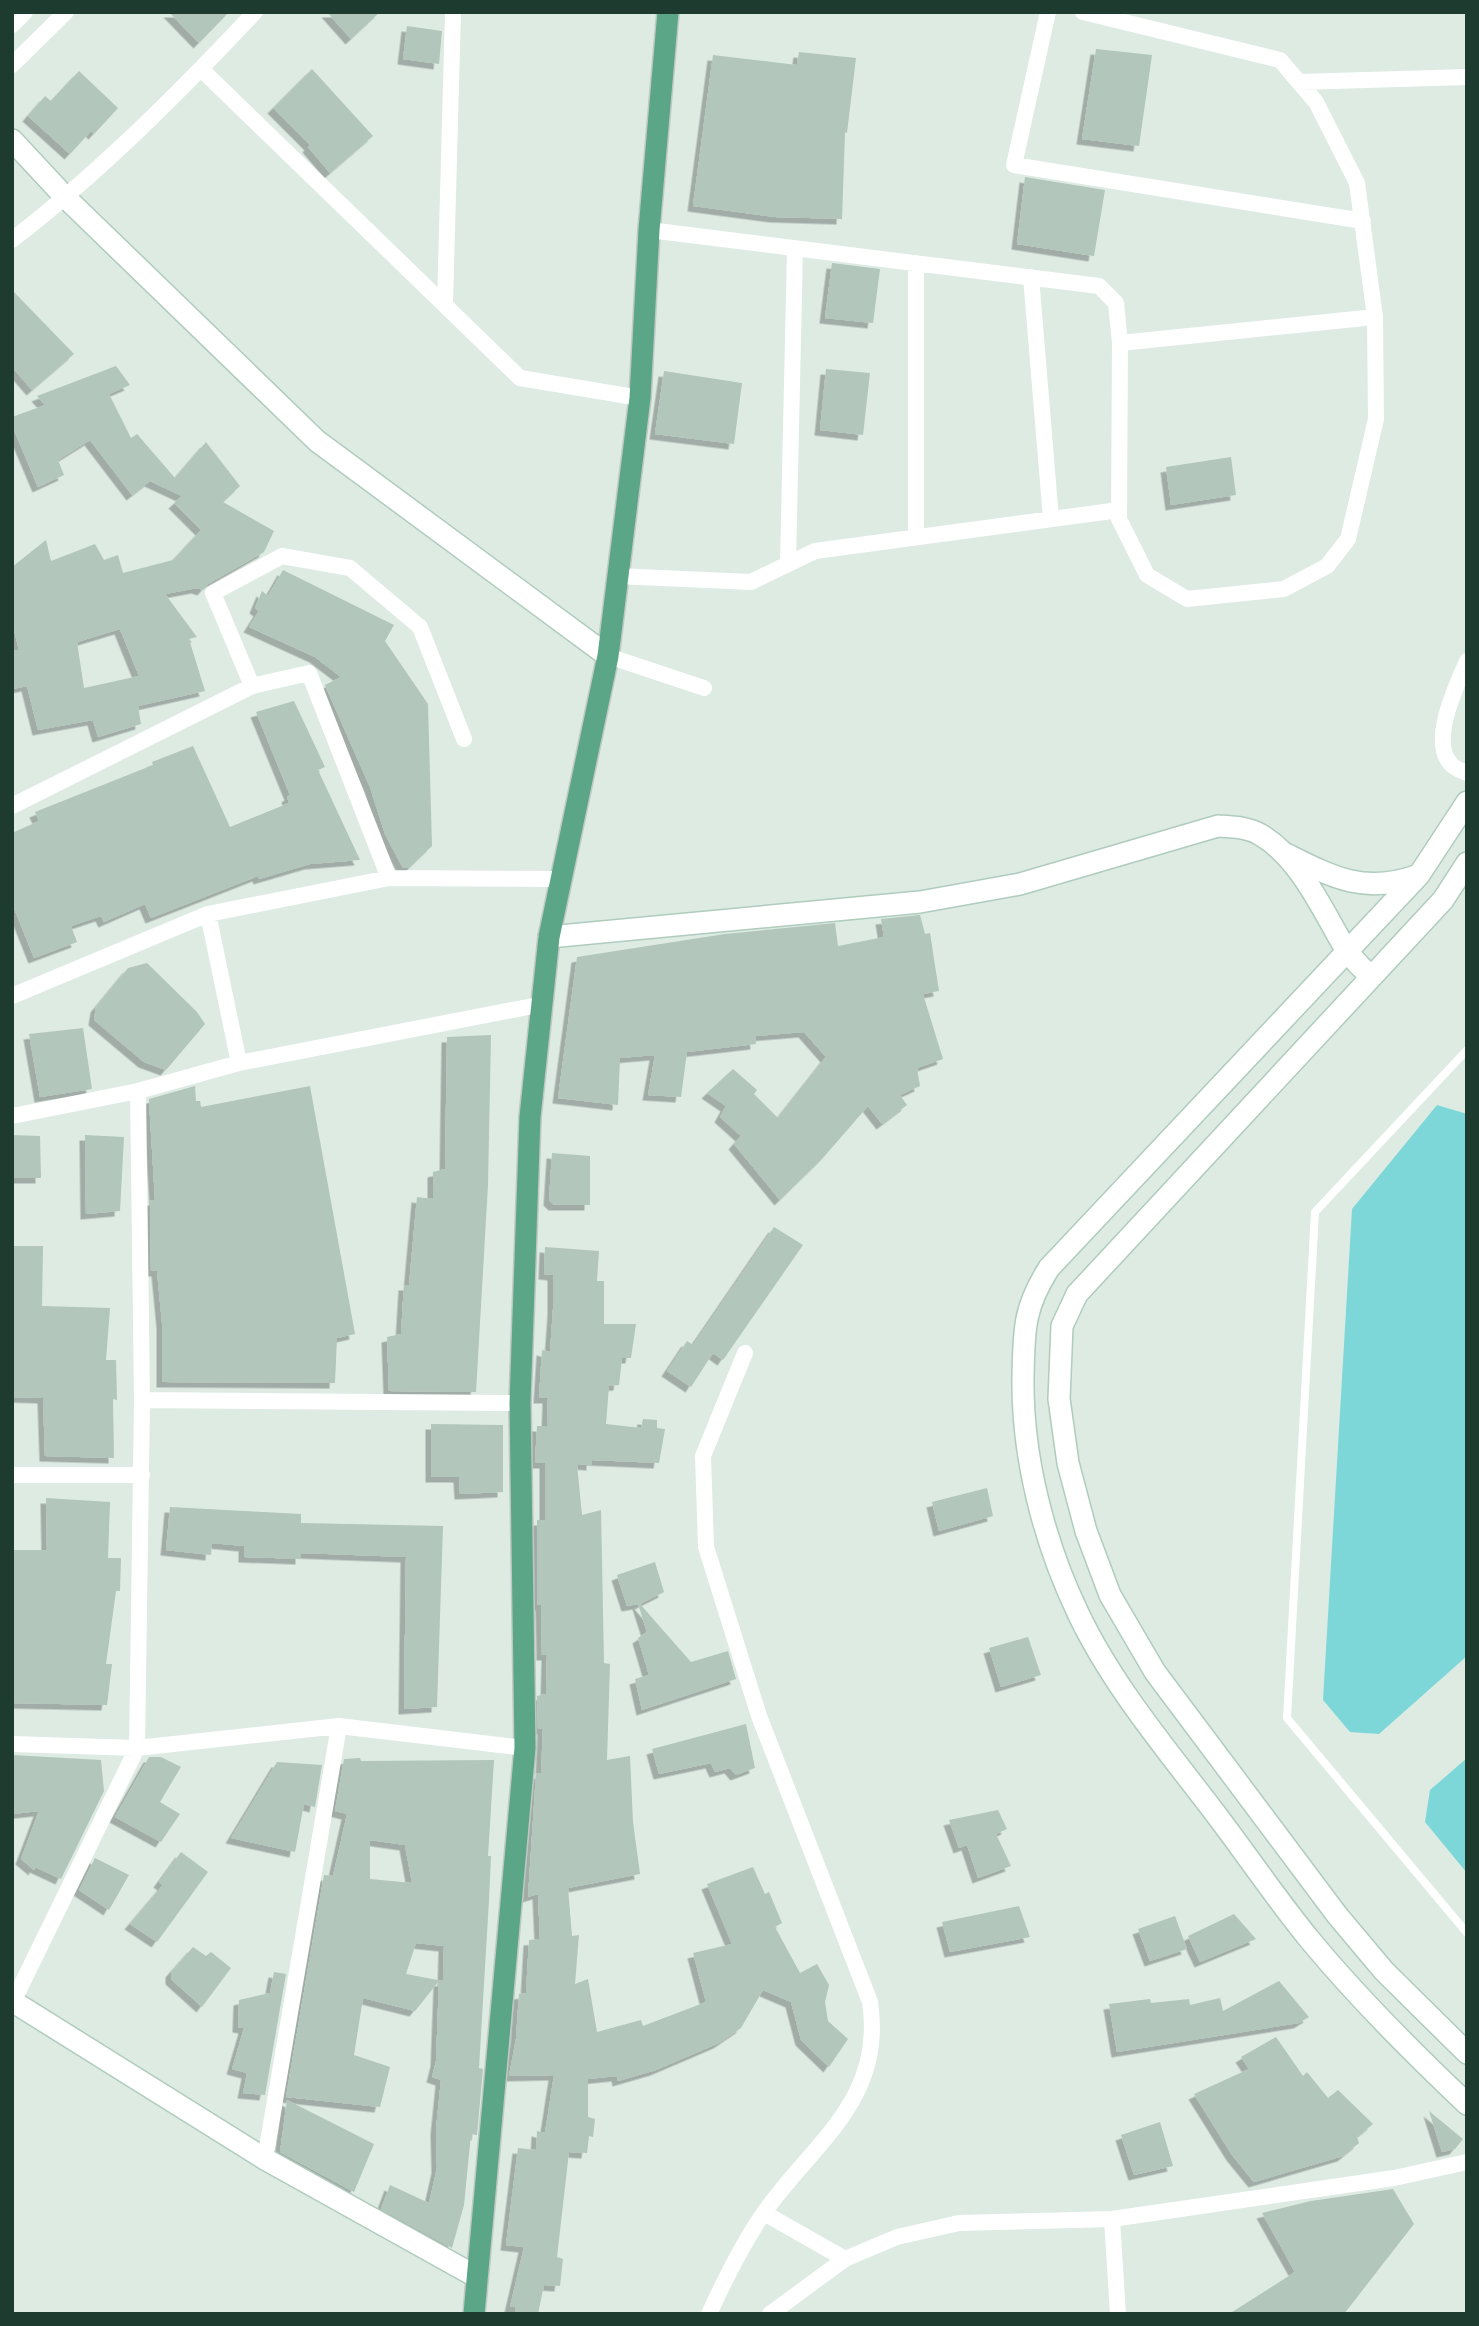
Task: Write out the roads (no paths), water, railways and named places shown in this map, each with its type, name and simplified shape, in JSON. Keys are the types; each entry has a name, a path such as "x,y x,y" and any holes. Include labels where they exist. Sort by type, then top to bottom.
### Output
{"main road":[{"path":"474,2314 525,1748 520,1403 530,1117 549,937 608,656 640,398 649,230 668,12"}],"street":[{"path":"12,25 25,12"},
{"path":"12,65 66,12"},
{"path":"12,240 66,198 201,69 255,12"},
{"path":"445,303 453,12"},
{"path":"1048,12 1014,165 1363,221"},
{"path":"649,230 1099,286 1116,303 1120,343 1119,519 1147,575 1187,599 1284,589 1327,566 1348,539 1376,419 1375,317 1357,183 1316,102 1280,60 1083,12"},
{"path":"201,69 520,378 640,398"},
{"path":"1299,82 1467,77"},
{"path":"12,139 66,198 317,441 608,656 704,688"},
{"path":"788,564 795,248"},
{"path":"916,263 916,537"},
{"path":"1031,277 1051,519"},
{"path":"1120,343 1375,317"},
{"path":"616,576 751,582 815,551 1119,510"},
{"path":"252,686 213,593 282,556 350,568 420,627 464,739"},
{"path":"1467,661 1446,714 1443,748 1451,765 1467,773"},
{"path":"12,806 252,686 309,673 389,878"},
{"path":"1467,802 1419,875 1049,1268 1032,1294 1024,1325 1023,1407 1031,1468 1052,1547 1078,1614 1126,1695 1310,1940 1360,1997 1467,2104"},
{"path":"549,937 920,902 1020,884 1218,826 1241,827 1261,835 1280,851 1315,892 1347,951 1371,977"},
{"path":"1280,851 1351,884 1392,885 1419,875"},
{"path":"1467,863 1443,900 1077,1294 1062,1326 1059,1399 1068,1463 1086,1531 1110,1595 1155,1672 1337,1915 1384,1971 1467,2053"},
{"path":"12,996 208,914 389,878 563,879"},
{"path":"208,914 239,1063"},
{"path":"12,1116 138,1091 239,1063 543,1004"},
{"path":"138,1091 142,1475 137,1748 13,2002 265,2159 477,2277"},
{"path":"709,2314 737,2254 764,2213 856,2098 871,2056 873,2020 870,2002 759,1716 706,1547 704,1456 745,1353"},
{"path":"142,1399 520,1403"},
{"path":"12,1475 142,1475"},
{"path":"12,1744 137,1748 339,1726 525,1748"},
{"path":"265,2159 339,1726"},
{"path":"770,2314 845,2259 897,2237 959,2223 1112,2219 1394,2178 1467,2162"},
{"path":"764,2213 845,2259"},
{"path":"1112,2219 1118,2314"}],"lane":[{"path":"1467,1050 1315,1212 1287,1718 1467,1933"}],"water":[{"path":"1437,1105 1467,1114 1467,1656 1379,1734 1350,1732 1323,1700 1352,1209"},
{"path":"1467,1758 1467,1873 1425,1822 1430,1790"}]}
